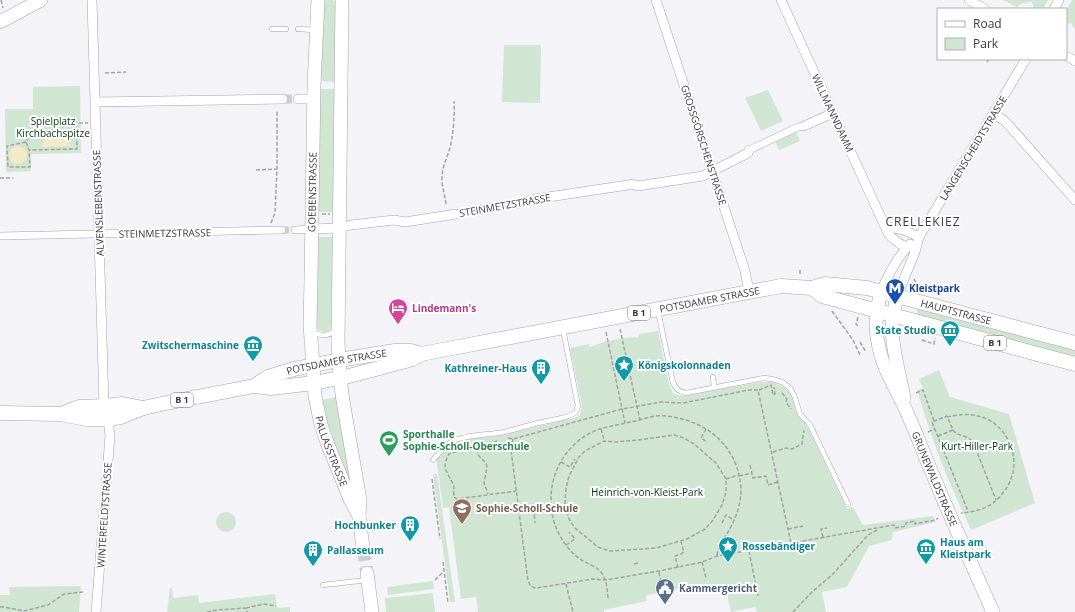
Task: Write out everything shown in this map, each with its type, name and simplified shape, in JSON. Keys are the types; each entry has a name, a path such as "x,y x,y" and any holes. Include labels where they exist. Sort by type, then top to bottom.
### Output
{"main road":[{"path":"0,22 41,0"},
{"name":"GOEBENSTRASSE","path":"314,383 310,327 314,99 318,0"},
{"path":"340,378 338,329 342,0"},
{"name":"HAUPTSTRASSE","path":"812,288 824,284 864,288 1075,343"},
{"name":"POTSDAMER STRASSE","path":"0,413 60,414 87,419 106,413 124,417 143,408 254,386 271,388 314,383 340,378 414,359 421,354 781,286 812,288 822,296 877,311"},
{"name":"GRUNEWALDSTRASSE","path":"881,292 877,311 876,327 880,355 890,380 906,410 993,612"},
{"name":"GRUNEWALDSTRASSE","path":"897,296 893,316 893,343 906,410"},
{"name":"HAUPTSTRASSE","path":"877,311 1075,364"},
{"name":"POTSDAMER STRASSE","path":"254,386 268,377 294,369 339,360 395,351 411,351 421,354"},
{"name":"PALLASSTRASSE","path":"340,378 360,500 359,516 363,548"},
{"name":"PALLASSTRASSE","path":"314,383 318,412 324,435 350,500 359,516"},
{"path":"367,576 372,612"}],"street":[{"name":"ALVENSLEBENSTRASSE","path":"92,0 106,413"},
{"name":"GROSSGÖRSCHENSTRASSE","path":"656,0 745,272 749,291"},
{"name":"WILLMANNDAMM","path":"781,0 889,235 914,244"},
{"path":"969,0 983,8"},
{"name":"LANGENSCHEIDTSTRASSE","path":"881,292 888,275 901,255 914,244 1025,60"},
{"path":"95,102 283,99"},
{"path":"298,99 314,99"},
{"path":"749,150 798,127 804,126 834,113"},
{"path":"994,114 1005,121 1075,200"},
{"name":"STEINMETZSTRASSE","path":"295,230 339,228 394,220 405,222 520,203 535,199 632,184 638,186 695,178 748,153 749,150"},
{"path":"885,226 904,230 914,244"},
{"name":"STEINMETZSTRASSE","path":"0,236 282,230"},
{"name":"LANGENSCHEIDTSTRASSE","path":"897,296 915,252 914,244"},
{"name":"WINTERFELDTSTRASSE","path":"96,612 110,436 106,413"}],"lane":[{"path":"272,29 286,29"},
{"path":"298,29 316,30"},
{"path":"658,309 673,383 676,388 681,392 686,393 764,376 782,382 790,388 794,395 800,414 810,425 848,504"},
{"path":"310,327 316,333 322,335 332,333 338,329"},
{"path":"433,460 443,449 454,441 470,436 498,433 571,416 576,412 578,406 562,328"},
{"path":"713,377 714,387"},
{"path":"323,585 367,576"}],"path":[{"path":"1,0 3,8"},
{"path":"105,73 126,72"},
{"path":"446,204 442,178 444,164 452,136 454,101"},
{"path":"269,230 275,213 277,110"},
{"path":"26,142 7,146 8,167 30,167 29,150 26,142 28,137 76,123 96,122"},
{"path":"29,150 77,149 76,123"},
{"path":"256,170 276,169"},
{"path":"0,178 13,178"},
{"path":"318,214 333,214"},
{"path":"800,269 800,274"},
{"path":"913,277 919,288"},
{"path":"831,309 853,340 860,355"},
{"path":"858,317 856,324 858,326"},
{"path":"620,329 640,420"},
{"path":"606,332 625,423"},
{"path":"922,340 934,344 936,337"},
{"path":"860,342 866,352"},
{"path":"507,438 513,439 622,409 661,402 684,403 749,390 758,390 771,385 773,395 775,394 772,379"},
{"path":"758,390 791,543"},
{"path":"916,393 923,390 934,421 932,422 968,512"},
{"path":"782,393 787,399 786,402 793,413"},
{"path":"934,421 962,414 969,414 984,418 998,426 1007,437 1012,452 1014,468 1007,488 996,500 986,507 979,510 961,513"},
{"path":"608,598 605,580 600,572 580,559 566,545 558,532 550,499 556,470 571,447 583,437 601,429 655,416 668,416 697,424 721,440 737,466 741,490 740,504 729,531 718,548 717,556"},
{"path":"947,417 952,430 955,433 969,438 973,442 996,500"},
{"path":"772,452 786,448 792,449 802,444 805,432 804,428"},
{"path":"928,432 935,428"},
{"path":"601,429 604,441"},
{"path":"706,429 701,438 707,442"},
{"path":"938,436 952,430"},
{"path":"674,435 684,438 694,444 716,463 726,479 726,492 722,505 713,520 705,529 695,535 681,541 656,548 610,551 598,547 575,528 569,519 565,503 566,488 569,476 579,457 585,451 604,441 616,442 674,435"},
{"path":"513,439 511,450 528,581 533,588 593,579 605,580 678,568 702,562 717,556 881,527 894,525 895,528 906,526 906,523 915,521 916,524 938,518"},
{"path":"501,440 476,448 449,454 446,460 446,471 454,487 454,498 457,499 516,491"},
{"path":"476,448 479,456 486,463 487,467 484,483 488,494"},
{"path":"561,462 570,467 575,459"},
{"path":"750,465 753,478 766,476 768,485 778,482"},
{"path":"726,479 752,473"},
{"path":"432,479 440,539"},
{"path":"519,513 534,512 534,514 566,509"},
{"path":"534,514 536,523"},
{"path":"722,523 726,515 734,520"},
{"path":"788,529 803,526"},
{"path":"793,612 812,592 833,574 868,535 881,527"},
{"path":"823,537 821,529 827,528"},
{"path":"566,545 575,539 569,532"},
{"path":"678,568 675,556 684,552 681,541"},
{"path":"749,551 758,596"},
{"path":"443,562 448,603"},
{"path":"702,562 706,578"},
{"path":"634,564 638,563"},
{"path":"435,580 444,571"},
{"path":"659,571 663,592"},
{"path":"566,584 573,612"},
{"path":"0,607 24,611 48,605 64,594 83,592"},
{"path":"207,612 246,608 264,604 276,606"},
{"path":"246,608 248,612"}],"green space":[{"path":"326,0 333,0 336,2 335,82 320,81 324,2"},
{"path":"1003,0 1048,0 1044,8 1034,8 1032,2 1024,3 1017,7"},
{"path":"1072,0 1075,0 1075,29 1071,23 1067,25 1067,9"},
{"path":"504,45 541,45 540,103 502,102"},
{"name":"Spielplatz Kirchbachspitze","path":"80,86 81,153 31,154 31,171 6,172 5,109 33,109 33,87"},
{"path":"320,89 335,89 333,212 318,212"},
{"path":"768,90 783,121 761,131 745,98"},
{"path":"796,132 800,141 779,150 775,141"},
{"path":"318,237 333,238 331,325 330,330 324,332 319,330 316,326"},
{"path":"918,307 1075,349 1075,359 916,316"},
{"name":"Heinrich-von-Kleist-Park","path":"658,331 669,384 673,393 683,396 761,382 773,382 785,388 791,395 796,412 807,426 847,509 853,507 863,525 933,516 936,522 893,532 892,540 869,546 847,587 822,592 826,612 757,612 755,607 731,612 725,585 682,594 681,590 679,589 647,595 647,601 604,610 604,612 478,612 476,597 461,599 449,507 443,508 437,459 446,449 455,444 471,439 498,436 574,418 580,415 582,406 570,348 589,344 590,347 604,342 622,338 639,337 639,334"},
{"name":"Kurt-Hiller-Park","path":"939,370 950,397 1009,414 1035,503 971,530 942,464 917,390 923,388 919,379"},
{"path":"337,397 353,488 329,431 322,400"},
{"path":"433,474 437,474 455,602 450,602"},
{"path":"226,512 233,515 236,522 233,529 226,532 219,529 216,522 219,515"},
{"path":"433,581 434,589 388,595 387,587"},
{"path":"81,586 79,612 0,612 0,595 10,595 9,587"},
{"path":"170,588 172,588 173,598 198,595 199,603 275,594 277,608 290,607 290,612 167,612"},
{"path":"433,593 435,612 386,612 385,598"}],"sand":[{"path":"66,128 70,146 41,147 45,135"},
{"path":"14,146 22,146 27,151 25,162 22,164 14,164 9,159 9,151"}],"tunnel":[{"path":"283,99 298,99"},
{"path":"282,230 295,230"},
{"path":"363,548 367,573"}],"place":[{"name":"Kleistpark","path":"895,305"},
{"name":"Lindemann's","path":"398,325"},
{"name":"State Studio","path":"950,347"},
{"name":"Zwitschermaschine","path":"253,362"},
{"name":"Königskolonnaden","path":"624,382"},
{"name":"Kathreiner-Haus","path":"541,385"},
{"name":"Sporthalle Sophie-Scholl-Oberschule","path":"389,457"},
{"name":"Sophie-Scholl-Schule","path":"462,525"},
{"name":"Hochbunker","path":"410,542"},
{"name":"Rossebändiger","path":"728,563"},
{"name":"Haus am Kleistpark","path":"926,565"},
{"name":"Pallasseum","path":"313,567"},
{"name":"Kammergericht","path":"665,605"}],"district":[{"name":"CRELLEKIEZ","path":"923,222"}]}
